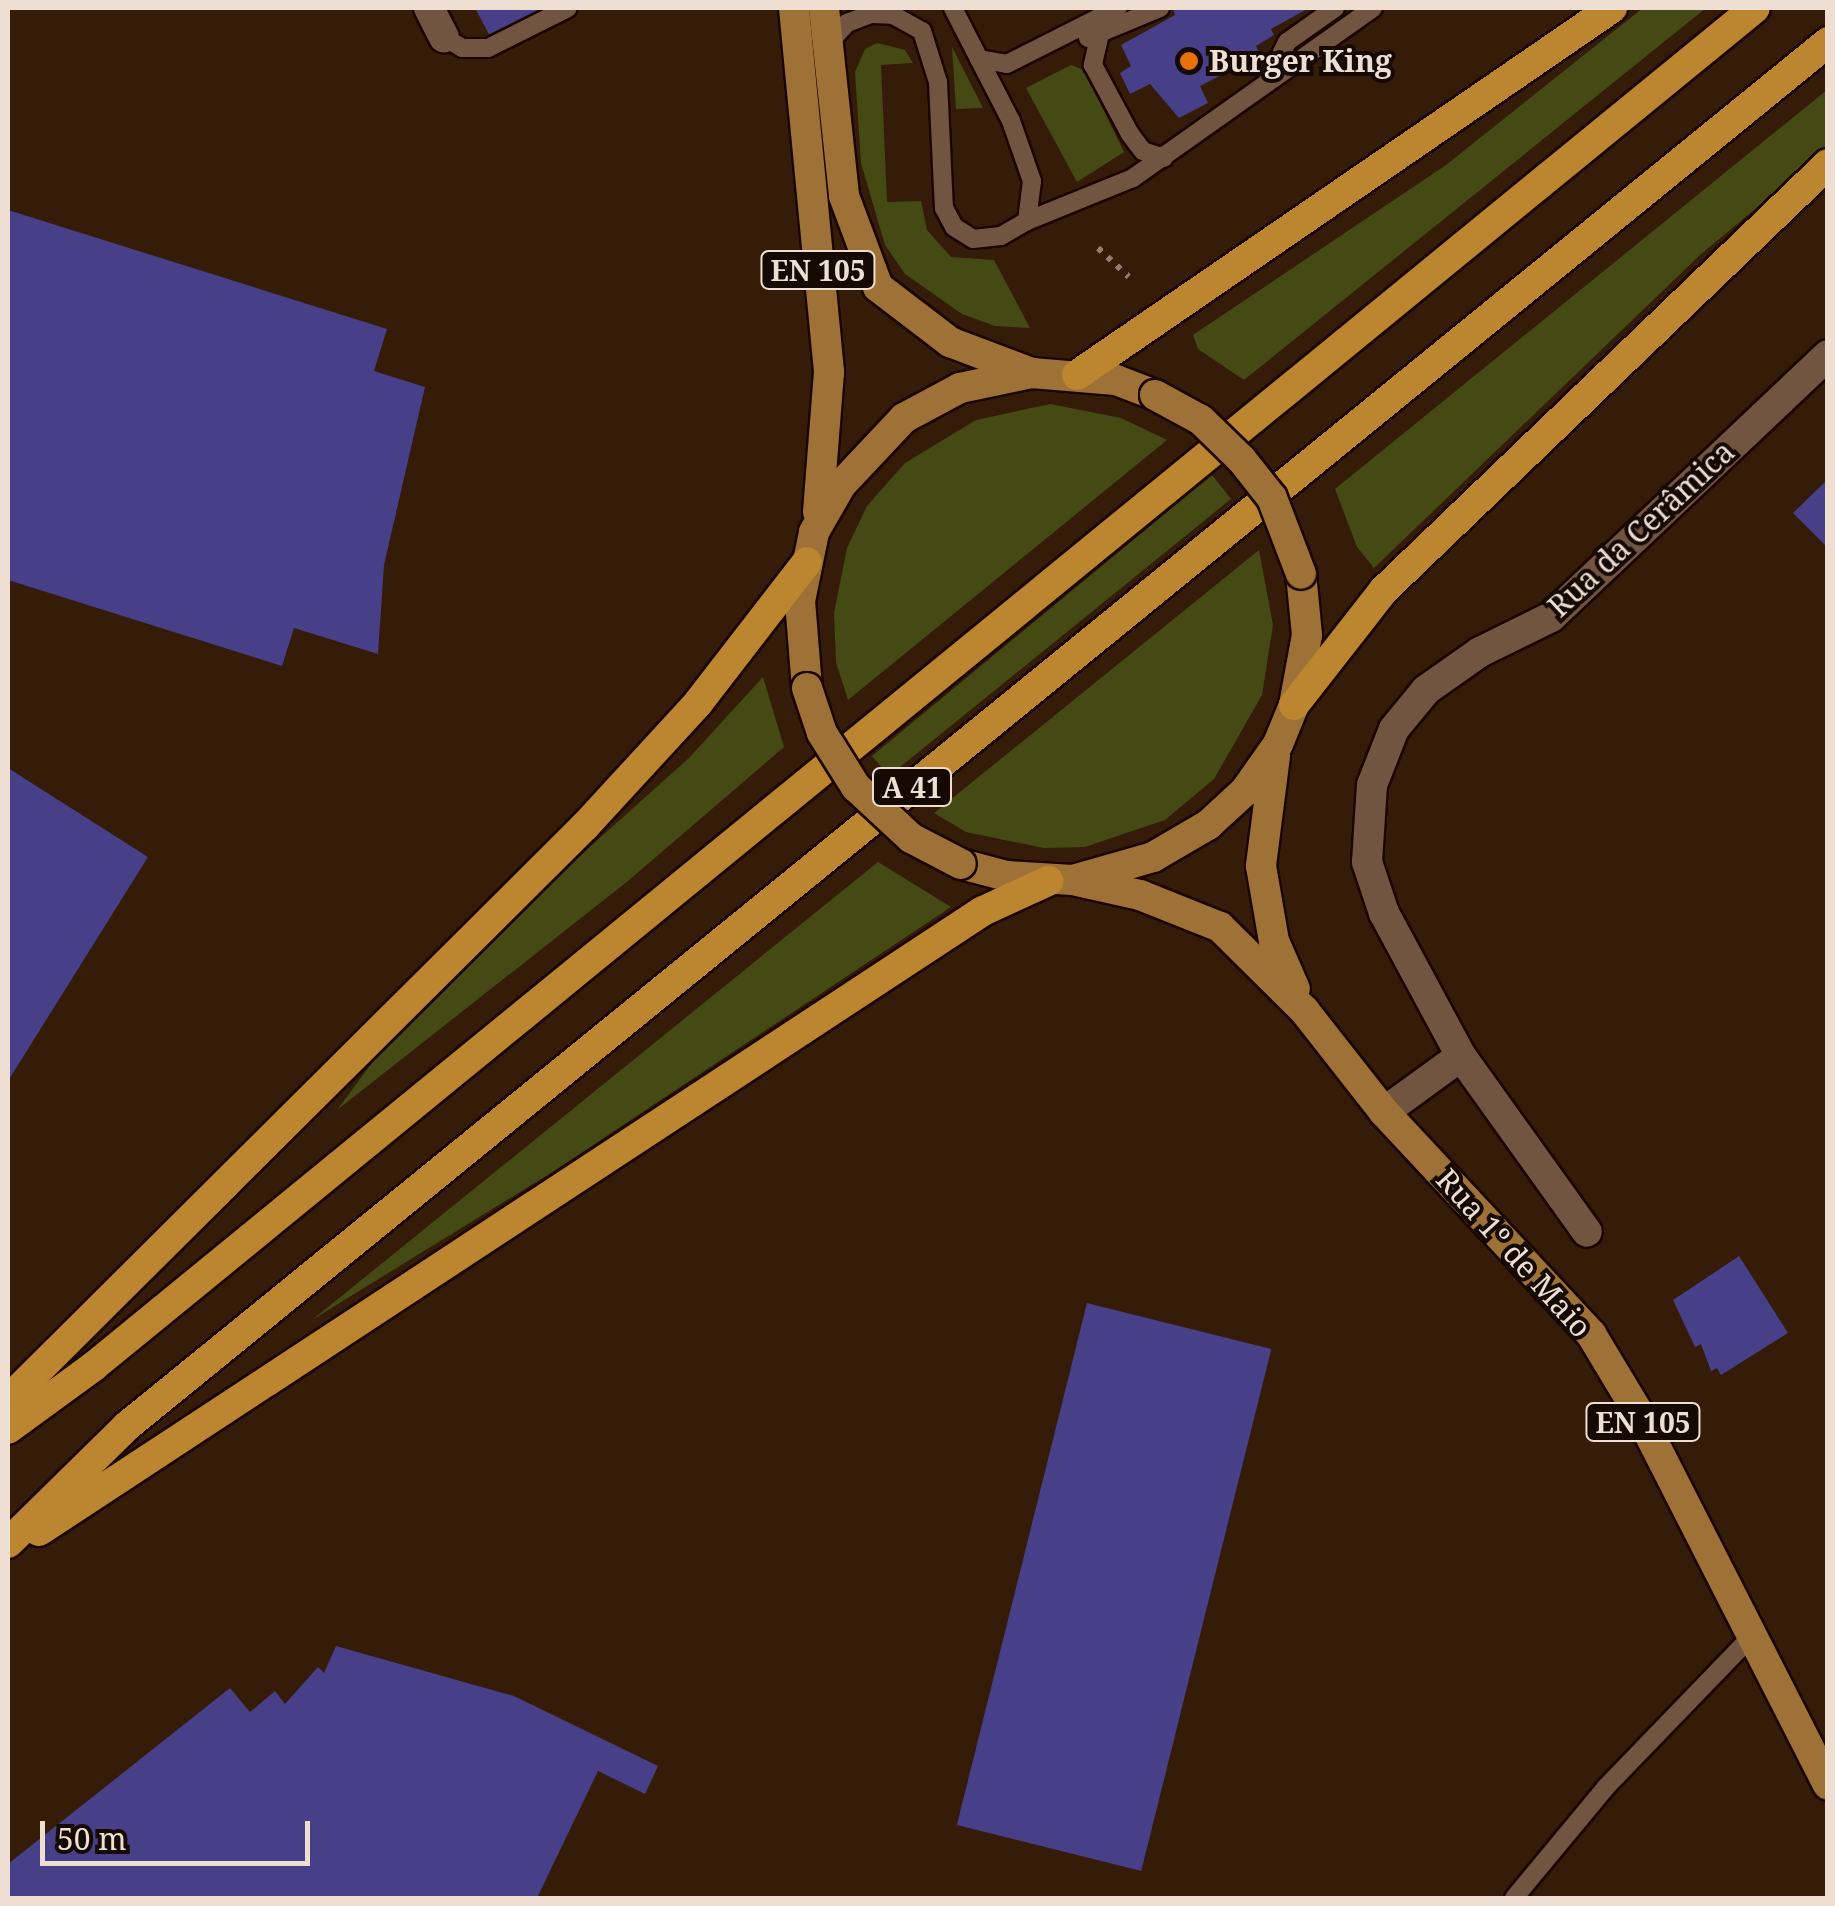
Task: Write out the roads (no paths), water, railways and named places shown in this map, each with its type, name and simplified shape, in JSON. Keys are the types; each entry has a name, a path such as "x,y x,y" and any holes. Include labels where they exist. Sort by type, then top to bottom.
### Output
{"highway":[{"path":"1077,375 1612,8"},
{"name":"A 41","path":"8,1429 124,1341 1755,8"},
{"name":"A 41","path":"8,1544 127,1426 1828,42"},
{"path":"1294,705 1384,590 1828,164"},
{"path":"8,1400 584,826 698,703 811,547"},
{"path":"8,1552 983,910 1060,880"}],"main road":[{"name":"EN 105","path":"794,8 830,372 799,639 807,688 822,732 856,787 911,838 961,864 1060,880 1153,856 1208,825 1245,791 1278,744 1294,705 1307,635 1301,574 1272,498 1242,460 1201,420 1155,395 1077,375 1032,373 960,388 904,418 840,485 811,547"},
{"name":"EN 105","path":"824,8 844,196 878,286 950,342 1032,373"},
{"name":"Rua 1º de Maio","path":"1278,744 1261,866 1274,941 1304,1010"},
{"name":"Rua 1º de Maio","path":"1060,880 1140,895 1220,928 1304,1010 1384,1112 1591,1334 1828,1785"}],"street":[{"path":"428,8 444,37"},
{"name":"Rua da Cerâmica","path":"1587,1232 1460,1056 1384,913 1367,862 1372,786 1394,730 1440,681 1551,617 1828,355"},
{"path":"1384,1112 1460,1056"}],"lane":[{"path":"444,37 462,48 488,48 568,8"},
{"path":"953,8 1032,181 1027,221"},
{"path":"1086,32 1118,8"},
{"path":"979,59 1007,64 1160,8"},
{"path":"1260,91 1288,42 1335,8"},
{"path":"828,44 847,23 870,14 893,16 922,31 938,82 944,208 954,227 973,239 1000,236 1164,158 1373,8"},
{"path":"1086,32 1093,65 1143,151 1164,158"},
{"path":"1514,1898 1606,1787 1752,1636"}],"place":[{"name":"Burger King","path":"1189,61"}]}
